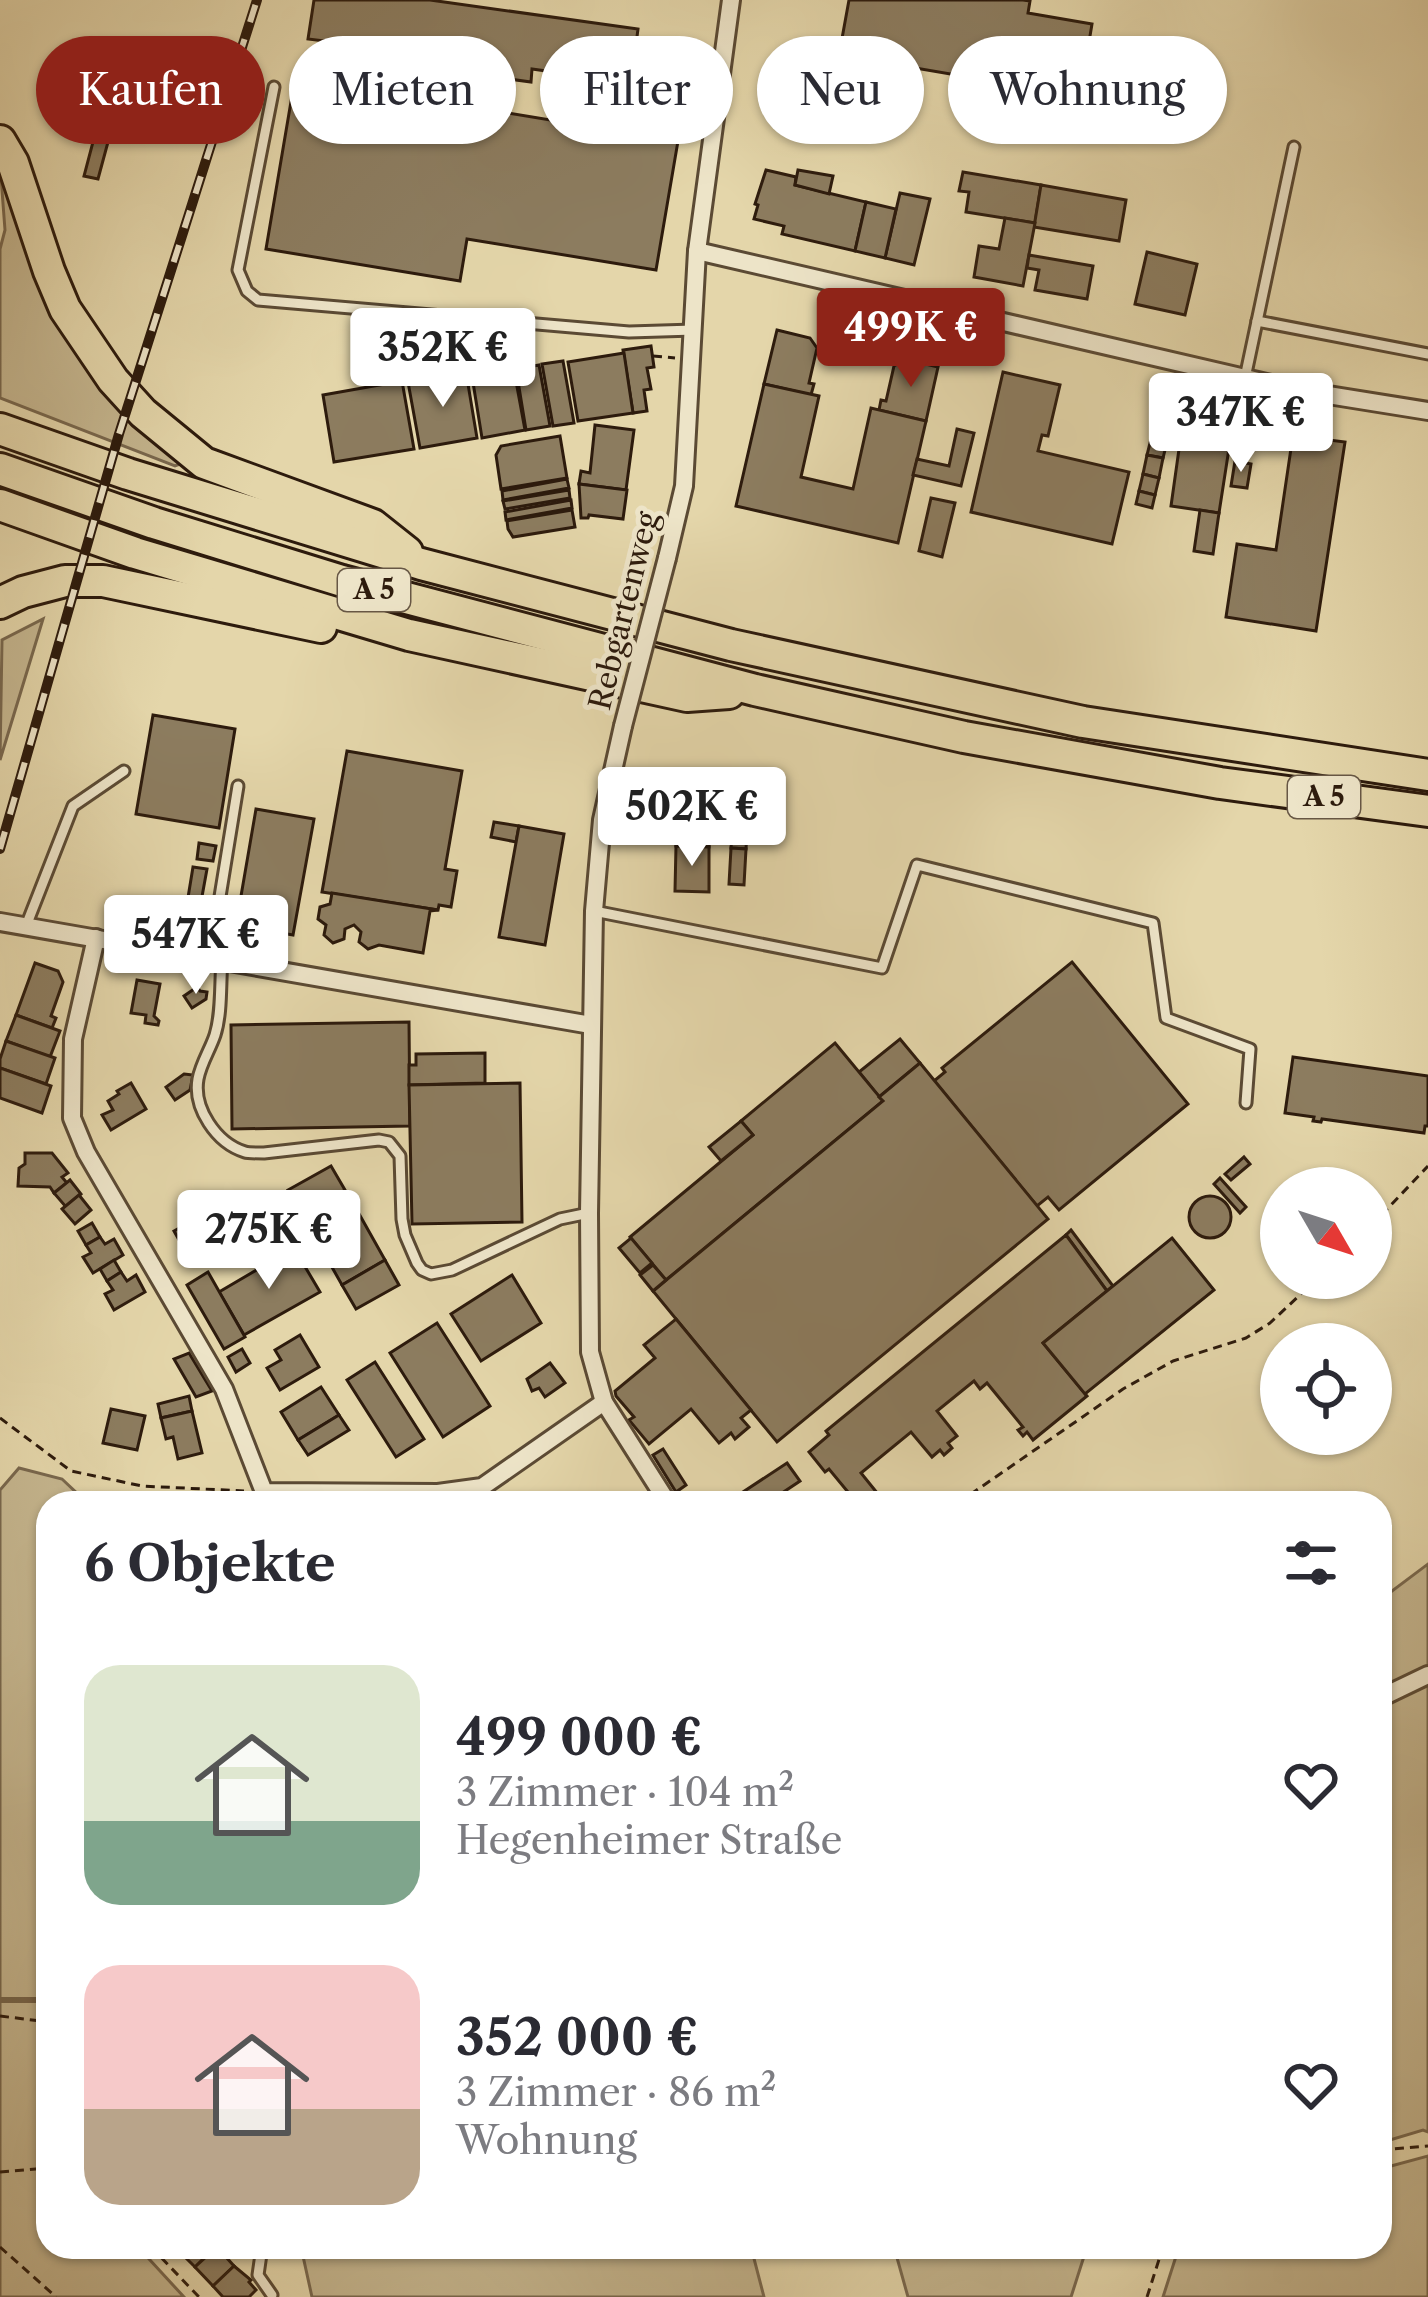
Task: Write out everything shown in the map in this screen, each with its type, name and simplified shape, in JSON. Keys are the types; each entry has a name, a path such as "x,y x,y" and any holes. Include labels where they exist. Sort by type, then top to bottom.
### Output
{"highway":[{"path":"0,141 13,163 65,309 113,380 143,412 204,463 373,525 421,564"},
{"name":"A 5","path":"0,429 128,474 421,564 730,645 1083,722 1428,775"},
{"name":"A 5","path":"0,469 342,581 755,690 964,737 1220,783 1428,811"},
{"path":"0,505 135,553 409,635 687,696 755,690"},
{"path":"0,603 65,581 103,581 381,640 409,635"}],"street":[{"name":"Rebgartenweg","path":"660,1491 604,1402 590,1352 594,911 602,820 684,486 697,251 731,0"},
{"path":"697,251 1298,390 1428,411"},
{"path":"0,922 591,1025"},
{"path":"96,938 73,1039 72,1118 86,1152 224,1389 264,1491"},
{"path":"453,1491 482,1487 604,1402"},
{"path":"1392,1692 1428,1675"}],"lane":[{"path":"274,87 238,269 247,291 258,300 629,332 694,330"},
{"path":"1245,378 1294,148"},
{"path":"1257,321 1428,354"},
{"path":"26,926 73,806 124,771"},
{"path":"238,786 216,959 216,1033 197,1084 200,1105 211,1127 246,1153 389,1142 400,1156 406,1235 417,1263 431,1274 452,1270 560,1219 589,1213"},
{"path":"594,911 882,968 917,865 1153,923 1166,1018 1250,1049 1246,1103"},
{"path":"260,2259 258,2275 272,2295"}],"path":[{"path":"1392,1204 1428,1166"},
{"path":"976,1491 1123,1390 1173,1361 1246,1338 1296,1299"},
{"path":"0,1418 71,1471 142,1486 244,1491"},
{"path":"0,2016 36,2020"},
{"path":"1392,2149 1428,2146"},
{"path":"0,2172 36,2169"},
{"path":"0,2247 56,2297"},
{"path":"163,2259 199,2297"},
{"path":"1147,2297 1159,2259"}],"shaded area":[{"path":"0,164 23,228 183,463 175,466 0,398 0,249 5,230"},
{"path":"43,619 0,760 2,640"},
{"path":"19,1468 62,1479 75,1491 36,1491 36,2259 149,2259 184,2297 0,2297 0,1490"},
{"path":"1428,1564 1428,2132 1392,2139 1392,1591"},
{"path":"1428,2156 1428,2297 1163,2297 1175,2259 1392,2259 1392,2166"},
{"path":"304,2259 754,2259 764,2297 312,2297"},
{"path":"897,2259 1083,2259 1071,2297 908,2297"}],"building":[{"path":"314,0 430,0 638,29 637,36 540,36 540,70 532,69 531,82 516,80 516,36 308,36"},
{"path":"849,0 1023,0 1030,1 1028,13 1092,24 1090,36 948,36 948,74 924,69 924,36 842,36"},
{"path":"289,113 289,144 516,144 516,114 540,118 540,144 677,144 656,270 467,239 460,281 266,249"},
{"path":"92,144 107,144 98,179 84,176"},
{"path":"766,170 796,177 795,185 866,202 855,251 782,234 784,226 754,219"},
{"path":"798,170 833,176 829,194 795,185"},
{"path":"963,172 1041,185 1035,223 966,212 969,192 959,191"},
{"path":"1041,185 1126,200 1119,241 1034,227"},
{"path":"900,193 930,199 914,265 885,258"},
{"path":"866,202 896,209 885,258 855,251"},
{"path":"1005,218 1035,223 1023,286 974,277 979,246 999,249"},
{"path":"1147,252 1197,264 1185,315 1135,304"},
{"path":"1029,255 1093,266 1087,299 1035,290 1039,270 1027,268"},
{"path":"777,330 810,338 817,348 811,395 764,384"},
{"path":"651,346 654,367 647,368 651,389 644,390 647,411 633,413 623,350"},
{"path":"624,353 633,413 578,421 568,362"},
{"path":"905,359 938,367 926,421 879,410 881,400 886,401 894,366"},
{"path":"563,361 574,423 553,426 542,364"},
{"path":"513,365 525,430 482,438 471,370"},
{"path":"539,365 550,426 526,430 516,369"},
{"path":"466,372 477,438 420,448 408,382"},
{"path":"1003,372 1060,385 1048,436 1042,435 1038,451 1129,472 1112,544 971,512"},
{"path":"402,381 414,449 334,462 323,395"},
{"path":"764,384 819,396 801,477 853,489 871,408 926,421 898,543 736,506"},
{"path":"1162,390 1195,397 1193,403 1177,400 1175,408 1159,405"},
{"path":"1159,405 1175,408 1172,423 1155,419"},
{"path":"1155,419 1172,423 1167,442 1151,439"},
{"path":"1305,424 1323,427 1321,439 1345,442 1316,631 1226,617 1237,544 1276,550 1293,435 1303,436"},
{"path":"595,425 634,430 626,490 579,484 581,471 590,473"},
{"path":"957,429 974,433 961,486 913,475 917,459 949,466"},
{"path":"1181,435 1230,442 1219,513 1171,506"},
{"path":"560,436 567,478 501,489 496,455 501,446"},
{"path":"1151,439 1167,442 1163,458 1147,455"},
{"path":"1147,455 1163,458 1159,478 1143,474"},
{"path":"1235,461 1251,464 1247,488 1231,486"},
{"path":"1143,474 1159,478 1155,495 1139,491"},
{"path":"567,479 569,488 503,500 502,491"},
{"path":"579,484 627,490 623,519 581,518"},
{"path":"569,490 570,498 505,509 503,501"},
{"path":"1139,491 1155,495 1152,508 1136,504"},
{"path":"931,498 955,503 942,557 919,551"},
{"path":"571,500 572,508 506,520 505,512"},
{"path":"572,510 575,527 513,537 508,529 507,521"},
{"path":"1200,510 1219,513 1213,554 1194,551"},
{"path":"153,715 235,729 219,828 136,814"},
{"path":"347,751 462,771 445,869 457,871 451,907 439,905 438,910 322,892"},
{"path":"735,791 749,792 746,849 731,848"},
{"path":"678,800 712,802 709,847 676,846"},
{"path":"256,809 314,819 293,935 236,925"},
{"path":"494,822 519,826 516,842 491,837"},
{"path":"519,826 564,834 545,945 499,937"},
{"path":"199,843 216,846 213,861 197,859"},
{"path":"676,846 709,847 709,892 675,891"},
{"path":"731,848 746,849 744,885 729,884"},
{"path":"193,867 207,869 197,924 184,922"},
{"path":"332,893 438,910 430,911 423,953 379,945 368,949 359,942 361,932 354,925 345,929 344,939 333,943 324,935 326,925 318,919 320,907 330,904"},
{"path":"1072,962 1188,1104 1059,1210 1048,1197 1037,1206 934,1081 945,1072 942,1068"},
{"path":"35,963 58,971 63,982 51,1016 56,1018 52,1028 16,1015"},
{"path":"137,980 160,984 154,1016 158,1025 145,1023 146,1015 131,1013"},
{"path":"197,987 207,992 206,999 192,1008 184,996"},
{"path":"16,1015 60,1031 50,1057 6,1041"},
{"path":"409,1022 410,1126 232,1129 231,1025"},
{"path":"900,1039 920,1063 879,1097 859,1072"},
{"path":"6,1041 55,1058 46,1084 0,1068"},
{"path":"835,1043 883,1101 666,1280 630,1237 753,1135 741,1121"},
{"path":"485,1053 485,1083 409,1085 409,1065 416,1065 416,1054"},
{"path":"1293,1057 1428,1076 1428,1126 1424,1133 1313,1121 1314,1117 1285,1113"},
{"path":"920,1063 1048,1219 777,1442 653,1291 883,1101 879,1097"},
{"path":"0,1068 51,1086 42,1113 0,1098"},
{"path":"184,1074 193,1075 190,1090 175,1100 166,1087"},
{"path":"131,1083 146,1109 111,1130 102,1115 113,1110 108,1101 117,1091"},
{"path":"520,1083 522,1222 412,1224 409,1085"},
{"path":"741,1121 753,1135 721,1161 709,1147"},
{"path":"25,1153 52,1153 68,1173 62,1177 67,1183 54,1193 50,1187 18,1186"},
{"path":"1244,1157 1250,1164 1231,1180 1225,1174"},
{"path":"331,1166 345,1190 302,1215 288,1190"},
{"path":"1220,1178 1246,1207 1240,1213 1214,1184"},
{"path":"70,1180 81,1194 66,1207 54,1193"},
{"path":"79,1195 91,1210 75,1224 62,1209"},
{"path":"1210,1196 1225,1202 1231,1217 1225,1232 1210,1238 1195,1232 1189,1217 1195,1202"},
{"path":"358,1212 385,1260 342,1285 315,1237"},
{"path":"197,1218 211,1242 188,1256 174,1231"},
{"path":"92,1223 100,1237 86,1245 78,1231"},
{"path":"239,1225 248,1240 234,1248 226,1233"},
{"path":"1071,1230 1113,1286 1107,1291 1066,1235"},
{"path":"1066,1235 1107,1291 1043,1343 1087,1396 1033,1440 1018,1430 1023,1427 987,1383 980,1389 974,1381 937,1411 957,1436 944,1455 940,1450 932,1457 911,1432 861,1473 876,1491 847,1491 809,1452 829,1435 826,1431"},
{"path":"100,1237 105,1244 114,1239 123,1255 93,1273 83,1257 91,1253 86,1245"},
{"path":"631,1238 652,1263 640,1273 619,1248"},
{"path":"1172,1238 1214,1290 1085,1394 1043,1343"},
{"path":"294,1248 320,1292 244,1335 219,1292"},
{"path":"114,1260 121,1272 107,1281 100,1269"},
{"path":"385,1260 399,1285 356,1309 342,1285"},
{"path":"653,1265 666,1280 653,1291 640,1275"},
{"path":"121,1272 127,1281 136,1275 145,1292 114,1310 105,1294 113,1290 107,1281"},
{"path":"208,1272 245,1337 224,1349 187,1285"},
{"path":"512,1275 541,1323 481,1361 451,1314"},
{"path":"676,1319 751,1410 741,1418 749,1427 735,1439 731,1433 719,1443 691,1409 649,1444 616,1396 615,1391 655,1358 644,1345"},
{"path":"437,1323 490,1406 443,1437 390,1353"},
{"path":"300,1335 319,1367 280,1390 267,1368 281,1360 275,1350"},
{"path":"242,1349 250,1363 236,1372 228,1357"},
{"path":"189,1353 212,1391 196,1397 174,1359"},
{"path":"375,1362 424,1439 396,1457 347,1380"},
{"path":"550,1363 565,1383 545,1397 539,1388 532,1391 527,1379"},
{"path":"321,1387 339,1415 298,1440 281,1412"},
{"path":"189,1396 192,1411 161,1418 158,1404"},
{"path":"111,1409 145,1416 137,1450 103,1443"},
{"path":"192,1411 202,1453 178,1459 173,1437 166,1439 161,1418"},
{"path":"339,1415 349,1430 308,1455 298,1440"},
{"path":"663,1449 686,1485 675,1491 653,1455"},
{"path":"787,1463 800,1481 785,1491 745,1491"},
{"path":"204,2259 228,2259 234,2266 213,2286 195,2267"},
{"path":"234,2266 256,2290 249,2297 223,2297 213,2286"}],"waterway":[{"path":"0,2000 36,2000"}],"railway":[{"path":"0,849 119,434 257,0"}]}
